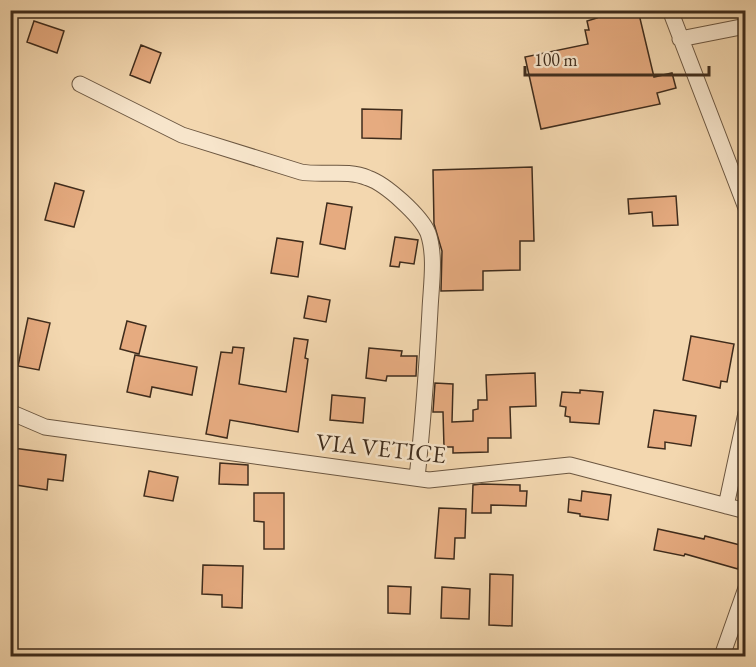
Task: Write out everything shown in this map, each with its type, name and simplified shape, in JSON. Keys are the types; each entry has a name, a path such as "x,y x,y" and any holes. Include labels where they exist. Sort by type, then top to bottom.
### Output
{"street":[{"path":"670,10 746,208"},
{"path":"680,39 746,26"},
{"path":"80,84 182,135 314,175 342,173 369,178 423,221 429,235 432,270 426,398 417,478"},
{"name":"VIA VETICE","path":"10,412 45,427 429,480 570,465 746,511"},
{"path":"726,506 746,412"},
{"path":"722,657 746,588"}],"building":[{"path":"595,10 638,10 654,77 672,73 676,88 657,93 660,104 541,129 525,57 588,44 585,30 589,30 587,21 597,18"},
{"path":"34,21 64,31 57,53 27,42"},
{"path":"141,45 161,53 150,83 130,75"},
{"path":"362,109 402,110 401,139 362,138"},
{"path":"532,167 534,241 520,241 520,270 483,271 483,290 441,291 442,251 434,224 433,170"},
{"path":"55,183 84,191 74,227 45,220"},
{"path":"676,196 678,225 653,226 652,212 629,214 628,199"},
{"path":"327,203 352,207 345,249 320,244"},
{"path":"395,237 418,240 414,264 400,262 399,267 390,266"},
{"path":"277,238 303,242 298,277 271,273"},
{"path":"308,296 330,300 326,322 304,318"},
{"path":"28,318 50,323 39,370 18,366"},
{"path":"127,321 146,326 139,354 120,349"},
{"path":"691,336 734,344 727,382 721,381 720,388 683,380"},
{"path":"294,338 308,340 305,358 308,359 298,432 230,420 227,438 206,434 221,352 232,353 233,347 244,348 239,384 286,392"},
{"path":"369,348 402,351 401,356 417,356 416,376 387,376 386,381 366,378"},
{"path":"135,355 197,367 192,395 152,387 150,397 127,392"},
{"path":"535,373 536,406 510,407 511,438 488,438 488,452 453,453 453,447 444,447 443,412 433,412 435,383 453,384 452,422 473,421 473,410 478,409 478,400 487,400 486,375"},
{"path":"580,390 603,392 599,424 570,422 570,417 565,416 566,407 560,406 562,392 580,393"},
{"path":"332,395 365,398 363,423 330,420"},
{"path":"654,410 696,416 691,446 665,442 665,449 648,447"},
{"path":"13,448 66,455 63,481 48,479 47,490 10,484"},
{"path":"220,463 248,465 248,485 219,484"},
{"path":"149,471 178,477 173,501 144,496"},
{"path":"473,485 520,485 520,491 527,491 526,506 491,505 491,513 472,513"},
{"path":"582,491 611,495 608,520 568,512 569,499 581,501"},
{"path":"254,493 284,493 284,549 264,549 264,522 254,521"},
{"path":"439,508 466,509 465,538 455,538 454,559 435,558"},
{"path":"658,529 704,539 705,536 744,546 738,569 685,554 684,556 654,550"},
{"path":"203,565 243,566 242,608 222,607 222,595 202,594"},
{"path":"490,574 513,575 512,626 489,625"},
{"path":"388,586 411,587 410,614 388,613"},
{"path":"442,587 470,589 469,619 441,618"}]}
